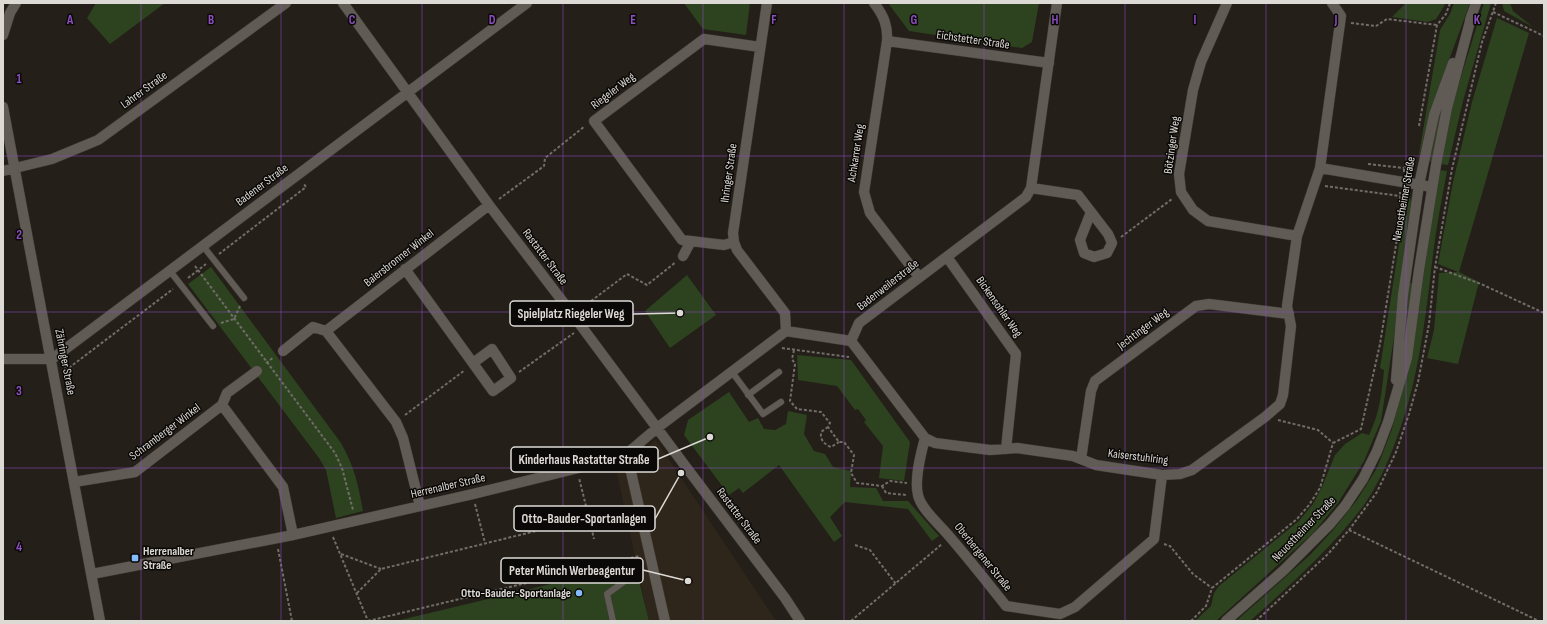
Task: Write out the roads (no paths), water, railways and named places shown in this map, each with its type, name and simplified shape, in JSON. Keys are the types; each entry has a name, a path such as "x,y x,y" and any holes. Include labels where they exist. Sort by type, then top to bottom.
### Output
{"street":[{"path":"3,35 7,11 16,3"},
{"name":"Lahrer Straße","path":"3,171 52,159 98,140 286,3"},
{"name":"Rastatter Straße","path":"343,3 489,206 582,327 785,598 800,621"},
{"name":"Badener Straße","path":"52,359 526,3"},
{"name":"Ihringer Straße","path":"734,242 733,233 767,3"},
{"path":"874,3 883,15 888,30 887,41"},
{"path":"1058,3 1048,63 1031,188 1078,195 1108,234 1112,244 1106,253 1094,257 1084,253 1080,240 1091,212"},
{"name":"Bötzinger Weg","path":"1227,3 1201,62 1193,90 1180,174 1181,192 1193,210 1208,221 1297,236"},
{"name":"Kaiserstuhlring","path":"925,438 935,443 990,450 1017,448 1073,456 1096,465 1162,475 1180,474 1192,470 1265,417 1280,404 1283,395 1291,326 1287,306 1297,236 1320,168 1341,16 1332,3"},
{"name":"Neuostheimer Straße","path":"1396,395 1397,358 1403,295 1419,185 1434,115 1476,3"},
{"name":"Neuostheimer Straße","path":"1226,621 1284,570 1314,541 1345,506 1363,479 1377,451 1388,422 1409,347 1432,187 1447,108 1472,14"},
{"name":"Riegeler Weg","path":"734,242 724,245 682,240 594,121 704,38 760,47"},
{"name":"Eichstetter Straße","path":"887,41 1048,63"},
{"name":"Achkarrer Weg","path":"887,41 864,192 870,213 919,277"},
{"name":"Zähringer Straße","path":"3,107 52,359 100,621"},
{"path":"1320,168 1432,187"},
{"name":"Badenweilerstraße","path":"851,341 860,323 1026,197 1031,188"},
{"name":"Baiersbronner Winkel","path":"326,331 489,206"},
{"path":"683,256 691,241"},
{"path":"734,242 737,250 785,313 786,331"},
{"name":"Bickensohler Weg","path":"947,256 1016,354 1006,449"},
{"path":"405,269 473,364 493,391 512,378 492,349 473,364"},
{"name":"Jechtinger Weg","path":"1081,459 1090,391 1095,381 1196,306 1209,304 1289,314"},
{"path":"283,350 313,327 326,331 396,422 403,438 420,506"},
{"path":"657,428 786,331 851,341 925,438"},
{"path":"3,359 52,359"},
{"name":"Schramberger Winkel","path":"74,482 135,472 222,405 226,393 256,371"},
{"path":"222,405 283,487 293,535"},
{"name":"Herrenalber Straße","path":"92,574 293,535 473,494 623,457 657,428"},
{"name":"Oberbergener Straße","path":"925,438 921,452 917,485 918,496 924,507 1006,606 1060,614 1075,607 1154,539 1162,475"},
{"path":"623,457 631,472 665,621"}],"lane":[{"path":"203,246 244,298"},
{"path":"170,271 213,326"},
{"path":"573,315 584,307"},
{"path":"732,372 763,414 780,402"},
{"path":"748,394 779,372"},
{"path":"613,621 607,594 636,573"}],"place":[{"name":"Spielplatz Riegeler Weg","path":"680,313"},
{"name":"Kinderhaus Rastatter Straße","path":"710,437"},
{"name":"Otto-Bauder-Sportanlagen","path":"681,473"},
{"name":"Herrenalber Straße","path":"135,558"},
{"name":"Peter Münch Werbeagentur","path":"688,581"},
{"name":"Otto-Bauder-Sportanlage","path":"579,593"}]}
